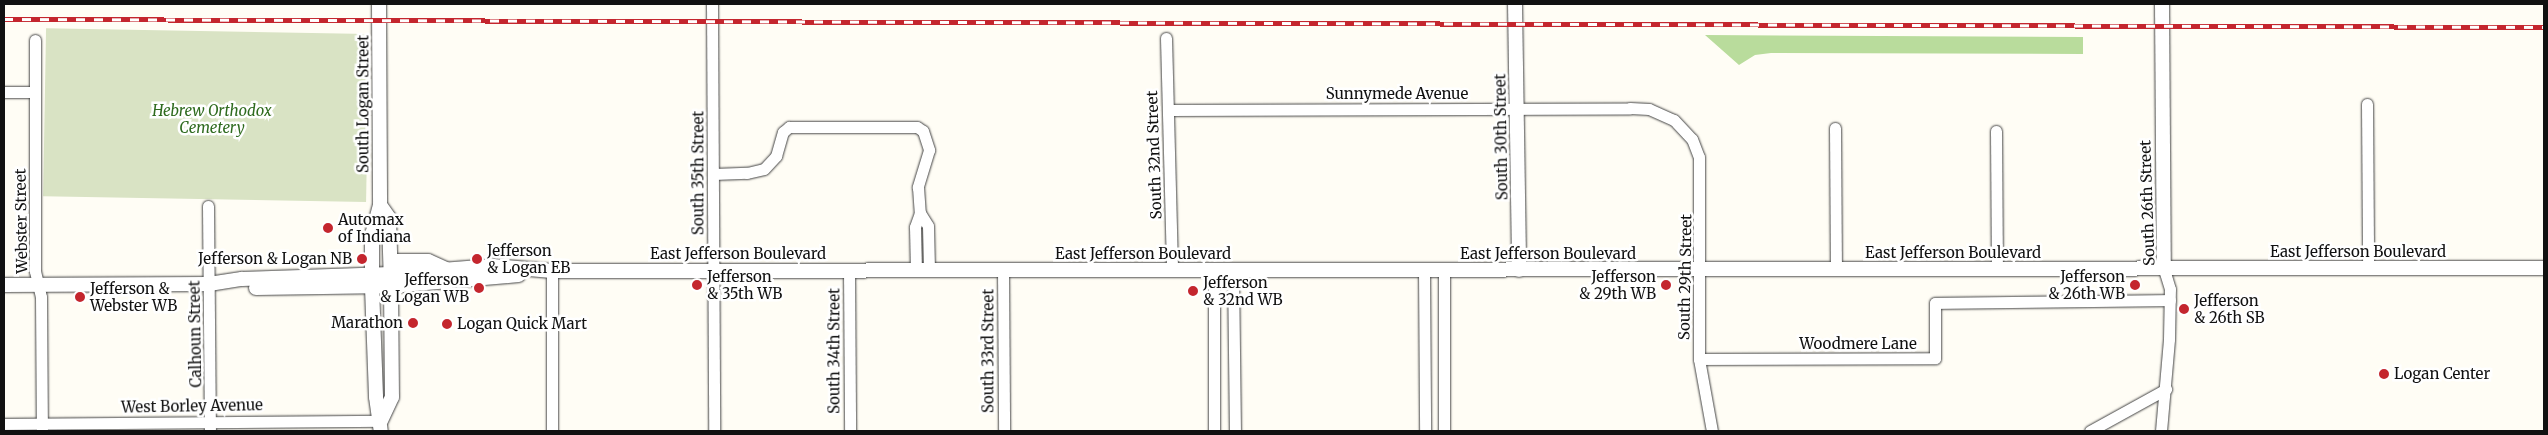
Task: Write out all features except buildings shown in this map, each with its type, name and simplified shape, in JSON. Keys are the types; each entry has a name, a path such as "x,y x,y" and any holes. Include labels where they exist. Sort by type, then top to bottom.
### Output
{"street":[{"name":"South Logan Street","path":"380,4 380,205 373,219 372,281 376,397 381,426"},
{"name":"South 35th Street","path":"712,4 714,431"},
{"name":"South 30th Street","path":"1515,4 1519,270"},
{"name":"South 26th Street","path":"2162,4 2164,269 2170,300 2162,431"},
{"name":"South 32nd Street","path":"1166,38 1172,270"},
{"name":"Webster Street","path":"35,40 42,428"},
{"path":"4,92 35,92"},
{"path":"2367,104 2368,267"},
{"name":"Sunnymede Avenue","path":"1168,110 1649,109 1664,114 1682,126"},
{"path":"713,174 747,173 764,169 776,156 782,132 789,127 910,125 923,131 929,150 918,187 920,213 928,226 922,270"},
{"name":"South 29th Street","path":"1682,126 1692,139 1699,157 1699,359 1712,431"},
{"path":"1835,128 1836,270"},
{"path":"1996,131 1997,269"},
{"name":"South Logan Street","path":"380,205 389,218 392,397 381,426"},
{"name":"Calhoun Street","path":"208,206 210,426"},
{"name":"East Jefferson Boulevard","path":"4,285 209,284 242,288 372,281 391,274 493,266 552,271"},
{"name":"East Jefferson Boulevard","path":"391,274 713,270 2544,268"},
{"name":"South 34th Street","path":"849,270 850,431"},
{"name":"South 33rd Street","path":"1003,270 1004,431"},
{"path":"1214,270 1214,431"},
{"path":"1233,270 1235,431"},
{"path":"1424,270 1425,431"},
{"path":"1444,270 1444,431"},
{"path":"552,271 552,431"},
{"name":"Woodmere Lane","path":"1699,359 1935,358 1935,302 2170,300"},
{"path":"2090,431 2166,389"},
{"name":"West Borley Avenue","path":"4,424 42,428 381,426"}],"green space":[{"name":"Hebrew Orthodox Cemetery","path":"46,28 369,34 366,202 43,196"},
{"path":"1705,35 2083,37 2083,54 1771,53 1755,55 1739,65"}],"railway":[{"path":"4,19 2544,27"}],"place":[{"name":"Automax of Indiana","path":"328,228"},
{"name":"Jefferson & Logan NB","path":"362,259"},
{"name":"Jefferson & Logan EB","path":"477,259"},
{"name":"Jefferson & 35th WB","path":"697,285"},
{"name":"Jefferson & 29th WB","path":"1666,285"},
{"name":"Jefferson & 26th WB","path":"2135,285"},
{"name":"Jefferson & Logan WB","path":"479,288"},
{"name":"Jefferson & 32nd WB","path":"1193,291"},
{"name":"Jefferson & Webster WB","path":"80,297"},
{"name":"Jefferson & 26th SB","path":"2184,309"},
{"name":"Marathon","path":"413,323"},
{"name":"Logan Quick Mart","path":"447,324"},
{"name":"Logan Center","path":"2384,374"}]}
